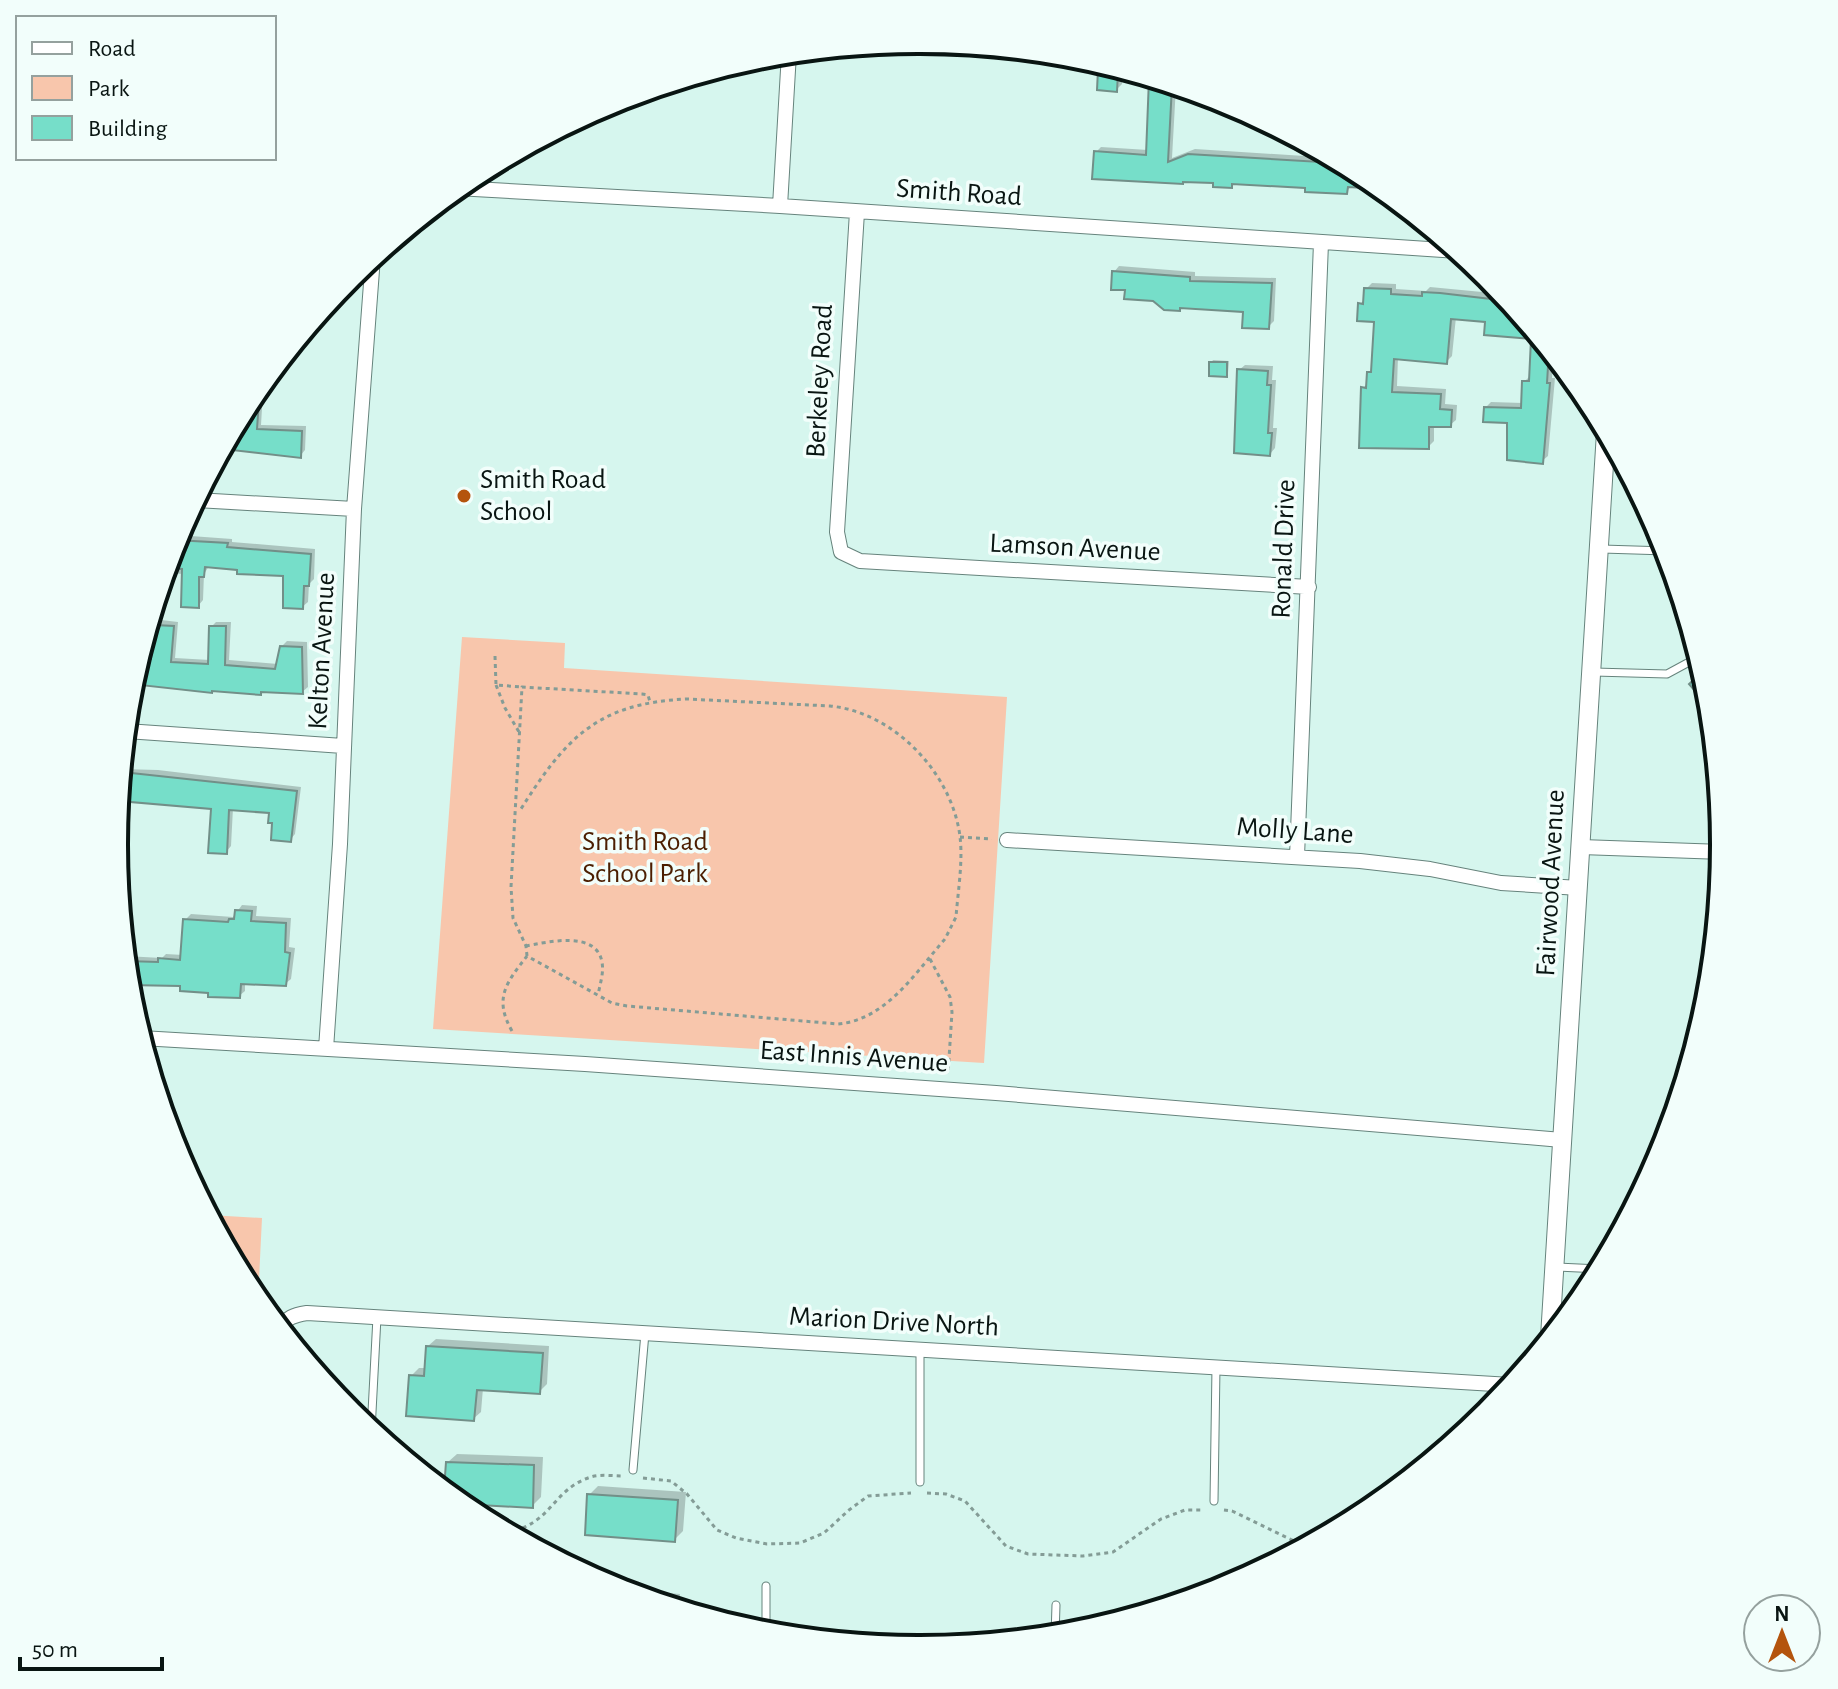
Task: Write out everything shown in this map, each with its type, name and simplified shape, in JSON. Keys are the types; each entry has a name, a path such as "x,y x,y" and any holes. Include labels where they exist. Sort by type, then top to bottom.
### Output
{"street":[{"path":"780,206 788,65"},
{"name":"Smith Road","path":"486,183 857,212 1440,250"},
{"name":"Berkeley Road","path":"841,552 837,532 857,212"},
{"name":"Ronald Drive","path":"1297,857 1321,243"},
{"name":"Kelton Avenue","path":"326,1049 340,844 354,509 372,275"},
{"name":"Fairwood Avenue","path":"1551,1319 1605,451"},
{"path":"207,501 354,509"},
{"name":"Lamson Avenue","path":"841,552 860,561 1309,587"},
{"path":"137,732 343,746"},
{"name":"Molly Lane","path":"1007,840 1297,857 1430,869 1501,883 1579,888"},
{"path":"1581,847 1710,852"},
{"name":"East Innis Avenue","path":"153,1039 947,1090 1562,1140"},
{"name":"Marion Drive North","path":"288,1320 293,1315 307,1313 1496,1384"}],"lane":[{"path":"1599,549 1652,551"},
{"path":"1591,672 1667,674 1688,663"},
{"path":"1555,1267 1586,1268"},
{"path":"372,1414 377,1317"},
{"path":"633,1470 645,1333"},
{"path":"920,1350 920,1482"},
{"path":"1214,1501 1216,1367"},
{"path":"766,1586 766,1620"},
{"path":"1055,1623 1056,1605"}],"path":[{"path":"495,656 496,685 519,732"},
{"path":"496,685 642,694 648,695 650,702"},
{"path":"512,1031 506,1020 504,992 507,982 527,956 526,946 513,918 511,887 522,687"},
{"path":"519,812 533,786 566,745 583,731 617,712 650,702 698,699 830,706 847,708 875,719 896,733 936,776 949,796 960,837 956,917 945,939 886,1004 861,1020 850,1023 653,1009 612,1003 527,956"},
{"path":"960,837 1007,840"},
{"path":"526,946 561,939 590,945 599,954 602,963 598,995"},
{"path":"929,957 950,997 952,1012 947,1090"},
{"path":"524,1529 537,1522 571,1485 594,1476 671,1481 687,1494 717,1530 736,1538 767,1544 800,1543 824,1533 868,1496 895,1492 946,1494 965,1501 1006,1546 1028,1554 1083,1556 1113,1552 1161,1519 1185,1510 1232,1511 1293,1540"}],"green space":[{"name":"Smith Road School Park","path":"462,637 565,643 564,668 1007,697 984,1063 433,1029"},
{"path":"221,1216 262,1218 259,1279"}],"building":[{"path":"1098,75 1118,79 1117,92 1097,90"},
{"path":"1149,89 1171,96 1168,162 1188,154 1317,162 1359,188 1348,187 1347,194 1305,192 1305,188 1232,184 1232,188 1213,187 1213,183 1092,179 1094,151 1146,155"},
{"path":"1112,271 1190,277 1190,281 1272,283 1269,329 1242,328 1243,312 1180,308 1180,311 1164,310 1153,301 1124,299 1125,290 1111,290"},
{"path":"1364,288 1391,289 1391,294 1422,296 1422,292 1490,299 1526,339 1484,335 1485,322 1451,319 1447,364 1394,359 1392,392 1441,394 1440,409 1452,410 1451,427 1429,427 1429,449 1359,448 1361,387 1366,388 1367,372 1371,372 1374,322 1357,321 1358,303 1363,304"},
{"path":"1531,345 1548,366 1547,383 1550,383 1543,464 1507,460 1507,423 1483,422 1484,407 1521,408 1522,381 1529,381"},
{"path":"1209,362 1227,362 1227,377 1209,376"},
{"path":"1237,369 1268,371 1267,385 1271,385 1270,456 1234,453"},
{"path":"258,411 257,429 302,431 301,458 233,450"},
{"path":"190,541 311,554 309,586 304,586 303,609 283,608 283,576 237,574 237,570 205,567 204,577 199,577 199,608 181,607 182,569 178,569"},
{"path":"159,625 174,626 171,662 208,664 209,626 226,626 225,665 275,669 280,646 302,647 303,694 212,693 145,686"},
{"path":"132,773 297,791 291,842 271,840 269,813 229,810 227,854 208,853 211,809 130,802"},
{"path":"235,910 252,911 251,921 286,923 285,952 290,953 286,986 241,984 240,998 208,997 208,993 180,991 180,986 142,985 137,961 158,962 158,958 180,960 183,919 228,922 234,919"},
{"path":"426,1346 543,1353 540,1394 477,1390 474,1421 406,1416 409,1375 424,1376"},
{"path":"446,1462 534,1465 533,1508 485,1505 445,1477"},
{"path":"587,1494 678,1500 675,1542 585,1535"}],"place":[{"name":"Smith Road School","path":"464,496"}]}
